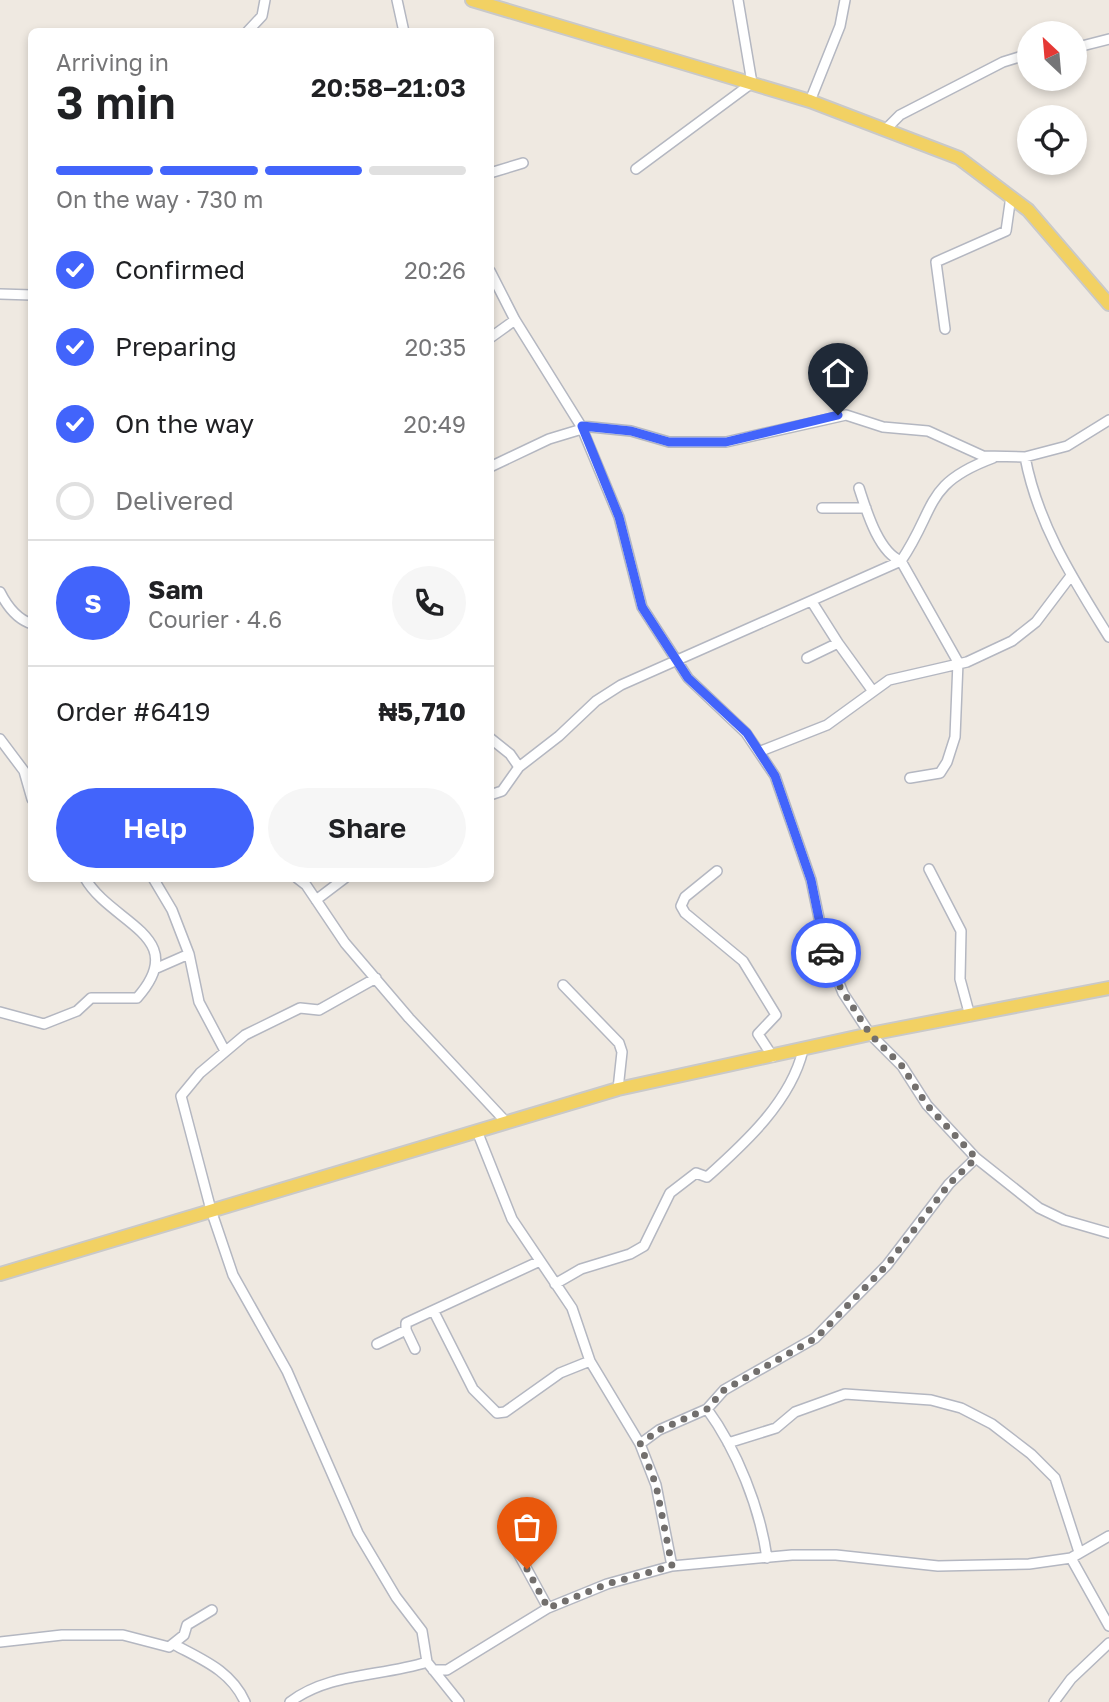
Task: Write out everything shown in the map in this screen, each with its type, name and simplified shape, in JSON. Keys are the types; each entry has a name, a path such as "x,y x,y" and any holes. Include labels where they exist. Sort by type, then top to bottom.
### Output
{"main road":[{"path":"472,0 543,19 810,101 887,128 959,158 1011,196 1036,219 1107,296"},
{"path":"499,0 525,8 543,19"},
{"path":"0,1274 618,1089 870,1034 1109,988"}],"street":[{"path":"251,28 262,16 265,0"},
{"path":"397,0 403,28"},
{"path":"636,169 752,83 738,0"},
{"path":"810,101 840,26 845,0"},
{"path":"1087,44 1109,38"},
{"path":"887,128 900,115 1003,62 1017,58"},
{"path":"494,172 523,163"},
{"path":"945,329 936,262 1006,231 1011,196"},
{"path":"494,279 515,320 582,428 619,517 642,607 677,661 706,697 747,733 775,776 811,880 825,947 835,979 870,1034 902,1066 927,1105 976,1158 1039,1208 1064,1220 1109,1233"},
{"path":"0,294 28,295"},
{"path":"494,335 515,320"},
{"path":"494,465 549,439 582,428 631,431 669,442 726,442 846,415 883,428 928,431 983,456 1025,457 1067,446 1109,420"},
{"path":"494,794 502,791 519,767 559,736 596,701 621,685 901,561 935,495 964,469 998,457"},
{"path":"1025,457 1031,491 1070,577 1109,637"},
{"path":"859,488 881,540 893,558 901,561 958,662 955,737 947,762 940,772 910,778"},
{"path":"822,508 866,508"},
{"path":"761,751 827,725 889,680 967,662 1012,641 1036,622 1070,577"},
{"path":"0,592 8,607 28,623"},
{"path":"812,602 872,690"},
{"path":"807,658 838,643"},
{"path":"0,739 28,770"},
{"path":"494,741 510,754 519,767"},
{"path":"929,869 961,931 960,979 970,1016"},
{"path":"717,871 685,897 681,906 685,913 743,961 776,1015 758,1034 773,1057"},
{"path":"87,882 92,891 150,943 157,968"},
{"path":"155,882 172,910 189,954 199,1002 225,1051"},
{"path":"302,882 345,943 436,1049 494,1105 507,1123"},
{"path":"316,900 340,882"},
{"path":"0,1012 44,1024 77,1011 92,998 136,999 157,968 189,954"},
{"path":"376,978 319,1010 300,1008 245,1035 225,1051 181,1096 211,1210 233,1275 292,1381 358,1533 396,1597 422,1631 430,1666 459,1702"},
{"path":"563,985 619,1043 622,1052 618,1089"},
{"path":"555,1283 581,1269 630,1254 645,1246 670,1193 696,1173 707,1177 733,1154 777,1104 799,1068 803,1050"},
{"path":"477,1131 512,1219 572,1308 590,1361 640,1444 656,1485 672,1566"},
{"path":"640,1444 659,1430 707,1409 724,1390 816,1338 887,1265 949,1184 976,1158"},
{"path":"415,1349 406,1330 406,1323 540,1261"},
{"path":"434,1312 473,1389 497,1413 505,1412 560,1374 590,1361"},
{"path":"377,1344 406,1330"},
{"path":"728,1443 776,1427 795,1412 845,1394 931,1400 961,1408 992,1424 1031,1454 1055,1478 1075,1555 1109,1626"},
{"path":"707,1409 728,1443 762,1521 767,1558"},
{"path":"290,1702 313,1687 334,1681 430,1666 447,1670 548,1608 607,1584 672,1566 836,1555 939,1566 1029,1564 1075,1555 1109,1536"},
{"path":"511,1540 548,1608"},
{"path":"0,1642 62,1635 123,1635 149,1644 169,1647 175,1645 184,1635 187,1625 212,1610"},
{"path":"1054,1702 1071,1679 1109,1643"},
{"path":"175,1645 223,1671 239,1689 245,1702"},
{"path":"444,1684 447,1670"}],"way so far":[{"path":"527,1569 548,1608 607,1584 672,1566 656,1485 640,1444 659,1430 707,1409 724,1390 816,1338 847,1303 887,1265 949,1184 976,1158 927,1105 902,1066 870,1034 835,979 826,953"}],"route":[{"path":"826,953 811,880 775,776 747,733 688,678 642,607 619,517 582,426 597,425 631,431 638,436 669,442 726,442 838,415"}]}
